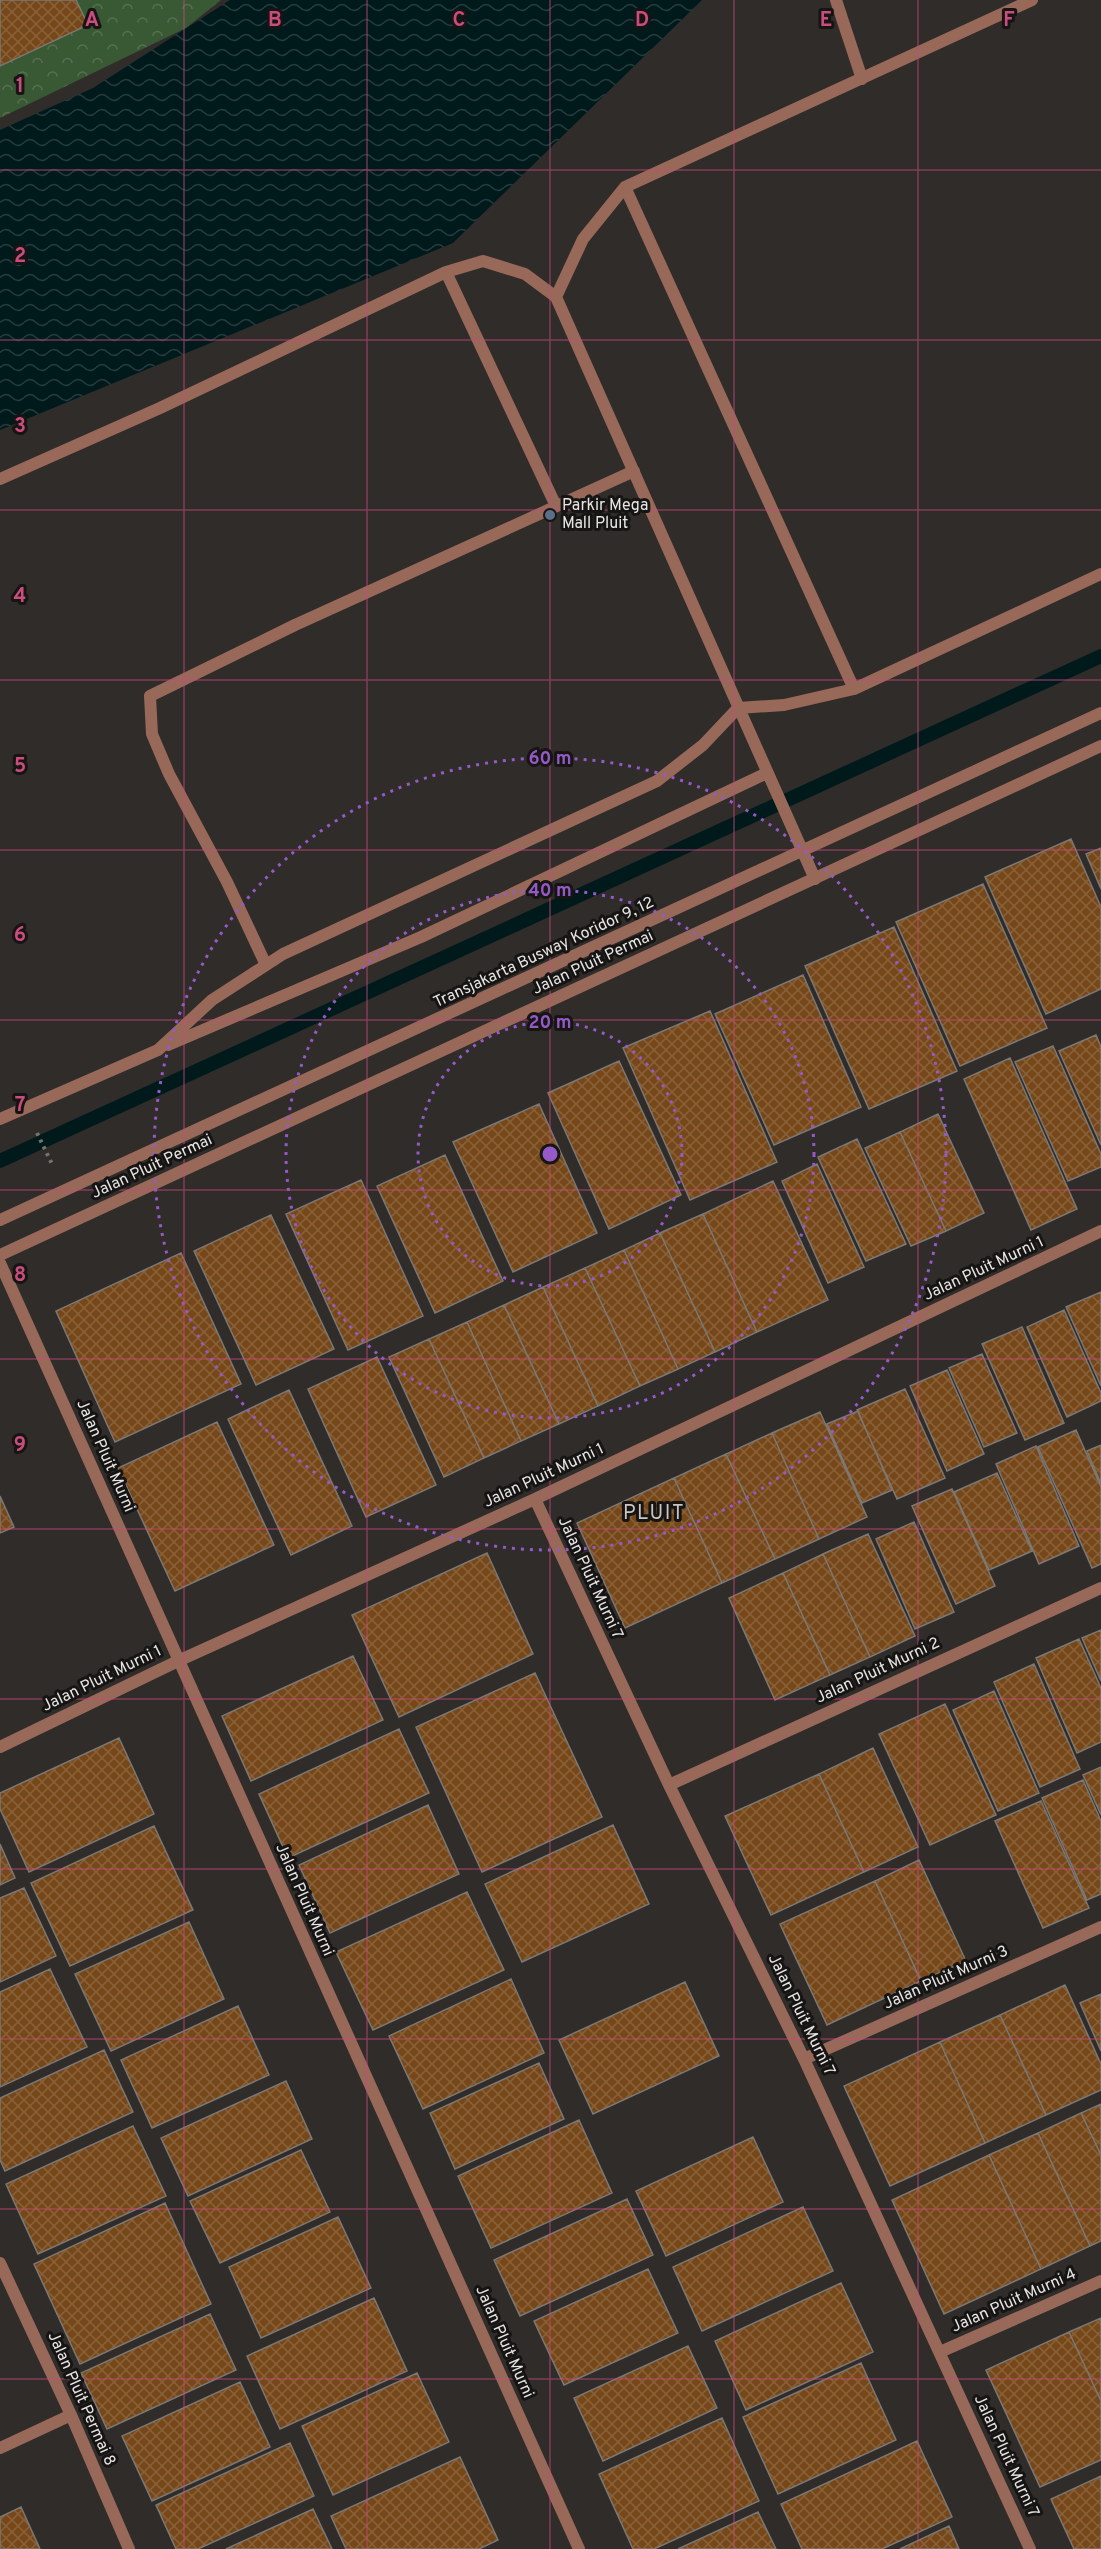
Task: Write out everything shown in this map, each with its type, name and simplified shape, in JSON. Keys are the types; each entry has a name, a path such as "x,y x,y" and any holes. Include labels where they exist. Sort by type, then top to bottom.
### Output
{"street":[{"path":"836,0 861,79"},
{"path":"556,297 583,239 625,187 1032,0"},
{"path":"625,187 854,688"},
{"path":"0,479 160,408 446,272 483,261 525,274 556,297 815,879"},
{"path":"446,272 556,506"},
{"path":"266,965 227,882 169,774 152,734 150,696 295,625 633,471"},
{"path":"158,1050 212,1000 266,965 304,945 657,781 703,745 738,708 784,705 854,688 1101,574"},
{"name":"Transjakarta Busway Koridor 9, 12","path":"0,1220 1101,713"},
{"name":"Jalan Pluit Permai","path":"0,1255 1101,746"},
{"path":"0,1119 421,937 767,773"},
{"name":"Jalan Pluit Murni 1","path":"0,1747 178,1661 535,1499 1101,1232"},
{"name":"Jalan Pluit Murni","path":"0,1263 579,2549"},
{"name":"Jalan Pluit Murni 7","path":"535,1499 669,1785 804,2059 1030,2549"},
{"name":"Jalan Pluit Murni 2","path":"669,1785 1101,1588"},
{"name":"Jalan Pluit Murni 3","path":"804,2059 1101,1927"},
{"name":"Jalan Pluit Permai 8","path":"0,2263 71,2415 129,2549"},
{"name":"Jalan Pluit Murni 4","path":"940,2352 1101,2281"},
{"path":"0,2448 71,2415"}],"path":[{"path":"34,1125 56,1172"}],"green space":[{"path":"0,0 221,0 186,28 0,118"}],"water":[{"path":"230,0 702,0 453,243 0,430 0,130 93,88"}],"building":[{"path":"0,0 76,0 88,25 0,66"},
{"path":"1071,839 1101,907 1101,989 1046,1014 985,877"},
{"path":"1101,848 1101,889 1086,854"},
{"path":"983,884 1047,1028 960,1066 896,922"},
{"path":"894,927 957,1071 869,1109 805,966"},
{"path":"803,975 861,1107 774,1145 715,1014"},
{"path":"710,1011 777,1162 690,1200 623,1048"},
{"path":"1096,1035 1101,1047 1101,1145 1059,1051"},
{"path":"1053,1046 1101,1154 1101,1167 1068,1181 1015,1062"},
{"path":"1010,1058 1077,1209 1031,1230 964,1079"},
{"path":"619,1061 681,1195 609,1229 548,1093"},
{"path":"539,1104 597,1233 513,1272 453,1142"},
{"path":"938,1114 984,1213 946,1231 900,1132"},
{"path":"900,1132 946,1231 911,1246 865,1148"},
{"path":"857,1139 906,1244 866,1261 818,1157"},
{"path":"445,1155 503,1281 435,1313 377,1186"},
{"path":"817,1164 864,1267 828,1283 782,1181"},
{"path":"361,1180 423,1316 348,1350 286,1214"},
{"path":"773,1181 828,1300 757,1332 703,1214"},
{"path":"703,1214 757,1332 715,1352 660,1233"},
{"path":"271,1215 334,1349 256,1385 194,1251"},
{"path":"660,1233 715,1352 678,1369 624,1250"},
{"path":"624,1250 678,1369 640,1386 585,1268"},
{"path":"181,1253 241,1384 115,1442 56,1311"},
{"path":"585,1268 640,1386 598,1406 543,1287"},
{"path":"543,1287 598,1406 559,1424 504,1305"},
{"path":"1101,1292 1101,1386 1066,1307"},
{"path":"504,1305 559,1424 521,1441 467,1322"},
{"path":"1064,1310 1101,1393 1101,1401 1067,1417 1027,1327"},
{"path":"467,1322 521,1441 484,1458 429,1339"},
{"path":"1022,1327 1064,1423 1025,1440 982,1344"},
{"path":"429,1339 484,1458 444,1477 389,1357"},
{"path":"982,1354 1017,1433 984,1447 949,1368"},
{"path":"377,1357 436,1485 366,1517 308,1389"},
{"path":"947,1370 984,1454 947,1471 910,1386"},
{"path":"905,1389 945,1478 897,1499 857,1410"},
{"path":"289,1390 352,1526 291,1555 228,1419"},
{"path":"858,1411 892,1490 862,1503 827,1424"},
{"path":"820,1412 867,1517 819,1539 772,1433"},
{"path":"217,1422 274,1545 175,1591 118,1468"},
{"path":"1076,1430 1101,1487 1101,1564 1092,1568 1038,1447"},
{"path":"772,1433 819,1539 775,1559 726,1454"},
{"path":"1101,1445 1101,1484 1087,1451"},
{"path":"1036,1446 1079,1546 1039,1564 996,1464"},
{"path":"726,1454 775,1559 722,1583 674,1478"},
{"path":"997,1473 1032,1551 989,1570 954,1492"},
{"path":"674,1478 722,1583 625,1628 577,1523"},
{"path":"952,1489 995,1586 956,1604 912,1506"},
{"path":"0,1496 14,1527 0,1533"},
{"path":"914,1522 954,1612 915,1629 876,1539"},
{"path":"868,1534 915,1636 870,1657 823,1554"},
{"path":"487,1553 533,1654 399,1717 352,1615"},
{"path":"823,1554 870,1657 830,1675 783,1573"},
{"path":"783,1573 830,1675 775,1700 729,1598"},
{"path":"1101,1630 1101,1681 1082,1638"},
{"path":"1079,1639 1101,1688 1101,1742 1077,1753 1036,1658"},
{"path":"353,1656 383,1720 251,1781 222,1716"},
{"path":"1034,1664 1080,1769 1040,1787 994,1682"},
{"path":"535,1673 602,1817 482,1872 416,1727"},
{"path":"994,1691 1039,1793 998,1811 953,1710"},
{"path":"945,1704 996,1815 930,1845 879,1734"},
{"path":"399,1729 429,1793 288,1858 259,1794"},
{"path":"119,1738 154,1814 29,1872 0,1809 0,1793"},
{"path":"873,1748 918,1847 864,1872 819,1774"},
{"path":"1101,1767 1101,1815 1083,1775"},
{"path":"819,1774 864,1872 771,1915 725,1816"},
{"path":"1083,1780 1101,1821 1101,1894 1087,1900 1042,1798"},
{"path":"1041,1801 1089,1908 1043,1928 995,1821"},
{"path":"428,1805 459,1874 330,1933 299,1865"},
{"path":"613,1825 649,1904 522,1962 485,1884"},
{"path":"154,1826 193,1910 70,1966 31,1883"},
{"path":"0,1844 15,1878 0,1885"},
{"path":"919,1860 966,1961 921,1981 875,1881"},
{"path":"875,1881 921,1981 827,2025 780,1924"},
{"path":"24,1888 56,1956 0,1982 0,1898"},
{"path":"467,1892 504,1970 373,2030 336,1952"},
{"path":"189,1922 224,1999 111,2051 75,1974"},
{"path":"50,1969 87,2047 0,2087 0,1992"},
{"path":"511,1979 544,2053 423,2109 389,2036"},
{"path":"685,1982 719,2056 593,2114 559,2040"},
{"path":"1065,1985 1101,2064 1101,2090 1046,2115 1000,2015"},
{"path":"1101,1994 1101,2051 1080,2003"},
{"path":"238,2006 269,2075 152,2128 121,2060"},
{"path":"1000,2015 1046,2115 985,2143 940,2042"},
{"path":"940,2042 985,2143 890,2186 844,2086"},
{"path":"104,2050 133,2112 5,2171 0,2160 0,2098"},
{"path":"539,2063 564,2119 455,2169 430,2113"},
{"path":"286,2081 312,2139 188,2196 161,2138"},
{"path":"1101,2104 1101,2155 1081,2113"},
{"path":"1081,2113 1101,2155 1101,2241 1090,2246 1038,2133"},
{"path":"579,2120 612,2193 491,2248 458,2176"},
{"path":"133,2126 166,2196 38,2254 6,2184"},
{"path":"1038,2133 1090,2246 1041,2269 989,2155"},
{"path":"753,2137 783,2202 666,2256 636,2191"},
{"path":"301,2150 330,2212 220,2263 190,2201"},
{"path":"989,2155 1041,2269 944,2314 892,2200"},
{"path":"627,2199 653,2255 520,2316 494,2260"},
{"path":"165,2203 211,2304 80,2364 34,2264"},
{"path":"803,2207 833,2271 702,2331 673,2267"},
{"path":"338,2217 371,2288 261,2338 229,2267"},
{"path":"648,2269 678,2333 564,2385 534,2321"},
{"path":"841,2283 873,2352 746,2410 715,2341"},
{"path":"374,2298 407,2371 280,2429 247,2356"},
{"path":"210,2314 236,2370 107,2429 81,2373"},
{"path":"1101,2318 1101,2401 1069,2332"},
{"path":"1069,2332 1101,2401 1101,2460 1040,2487 986,2370"},
{"path":"688,2346 717,2408 603,2461 574,2398"},
{"path":"861,2363 896,2440 778,2494 743,2417"},
{"path":"417,2373 449,2442 333,2495 302,2426"},
{"path":"240,2382 270,2447 152,2501 122,2436"},
{"path":"722,2418 759,2501 654,2549 633,2549 599,2474"},
{"path":"917,2441 952,2517 882,2549 802,2549 781,2504"},
{"path":"290,2443 314,2496 198,2549 176,2549 156,2505"},
{"path":"460,2457 498,2540 479,2549 346,2549 331,2516"},
{"path":"1101,2476 1101,2549 1074,2549 1051,2499"},
{"path":"21,2507 40,2549 0,2549 0,2517"},
{"path":"313,2509 332,2549 226,2549"},
{"path":"758,2512 776,2549 678,2549"},
{"path":"949,2526 959,2549 900,2549"}],"waterway":[{"path":"0,1161 1101,656"}],"place":[{"name":"Parkir Mega Mall Pluit","path":"550,515"}],"district":[{"name":"PLUIT","path":"654,1514"}]}
